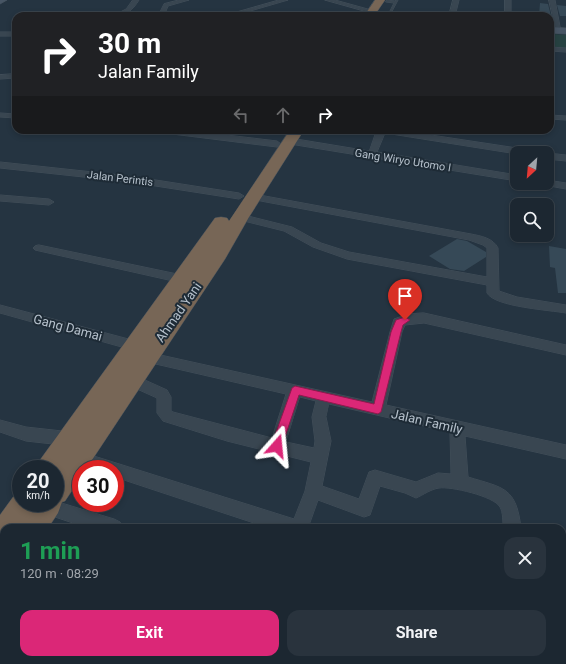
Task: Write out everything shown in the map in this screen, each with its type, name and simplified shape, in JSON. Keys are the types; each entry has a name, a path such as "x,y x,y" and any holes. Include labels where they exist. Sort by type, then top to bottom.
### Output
{"highway":[{"path":"380,12 389,1"},
{"name":"Ahmad Yani","path":"64,466 74,449 131,380 142,351 215,259 224,232 288,136"},
{"path":"61,460 74,449 142,351 182,279 224,232"},
{"name":"Ahmad Yani","path":"14,524 32,512"}],"street":[{"path":"126,12 136,0"},
{"path":"163,12 169,2 186,0"},
{"path":"241,12 285,0"},
{"path":"328,0 367,12"},
{"path":"453,12 456,0"},
{"path":"508,0 508,12"},
{"path":"552,0 558,31"},
{"path":"0,34 12,34"},
{"path":"554,49 566,50"},
{"path":"0,76 12,76"},
{"path":"0,115 12,116"},
{"path":"554,117 566,118"},
{"name":"Gang Wiryo Utomo I","path":"247,134 288,136 372,154 510,177"},
{"path":"372,154 380,134"},
{"path":"407,134 510,150"},
{"path":"554,157 566,158"},
{"name":"Jalan Perintis","path":"0,165 130,179 247,196 471,237 491,245 494,250 492,282"},
{"path":"554,184 566,186"},
{"path":"0,198 49,202"},
{"path":"224,232 288,229 317,245 347,255 492,282 493,292 501,297 566,309"},
{"path":"39,248 182,279"},
{"name":"Gang Damai","path":"0,309 142,351"},
{"path":"378,409 399,322 413,318 424,318 566,350"},
{"name":"Jalan Family","path":"142,351 324,397 566,452"},
{"path":"131,380 162,394 164,397 164,413 168,417 227,434 320,457"},
{"path":"277,446 295,390"},
{"path":"301,524 313,491 323,441 318,416 324,397"},
{"path":"0,426 74,449 95,460"},
{"path":"457,427 460,482"},
{"path":"124,473 283,524"},
{"path":"313,491 363,514 375,477 408,486 416,490 438,480 460,482 500,495 506,501 510,510 512,524"},
{"path":"61,512 101,524"}],"green space":[{"path":"554,34 566,35 566,49 554,48"}],"building":[{"path":"540,3 548,4 550,12 539,12"},
{"path":"557,5 566,6 566,16 560,16"},
{"path":"457,239 467,241 486,252 486,257 464,271 450,269 429,256"},
{"path":"549,246 566,249 566,293 558,293 555,268 550,267"}],"route":[{"path":"277,446 295,390 378,409 399,322 405,320"}]}
